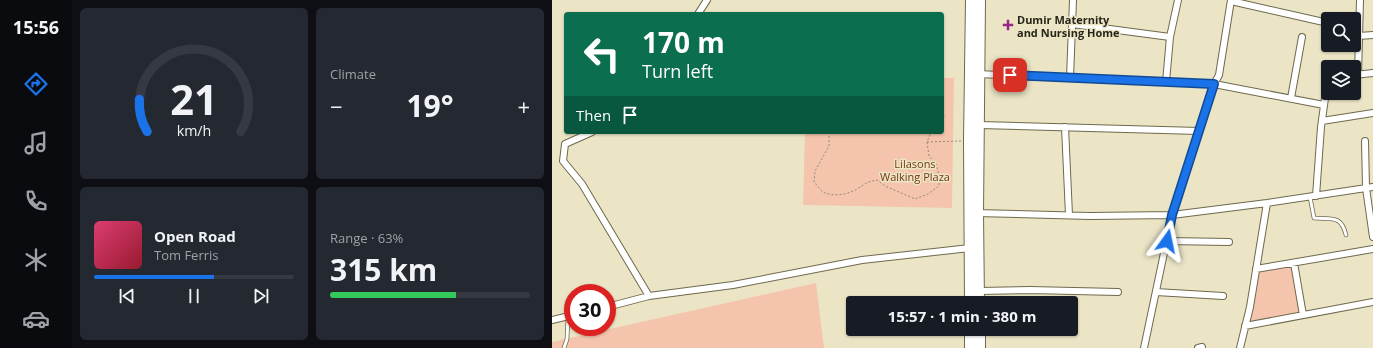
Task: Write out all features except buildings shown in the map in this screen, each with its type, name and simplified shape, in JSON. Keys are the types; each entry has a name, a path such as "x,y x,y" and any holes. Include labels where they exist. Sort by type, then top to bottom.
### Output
{"main road":[{"path":"970,296 970,248 974,213 979,125 974,74 971,0"},
{"path":"979,296 970,141 980,0"},
{"path":"970,336 970,348"},
{"path":"980,336 980,348"}],"street":[{"path":"699,12 707,0"},
{"path":"1070,78 1073,0"},
{"path":"1166,82 1170,37 1178,0"},
{"path":"1144,348 1172,215 1214,84 1219,75 1231,0 1321,20"},
{"path":"1360,0 1360,12"},
{"path":"1072,24 1170,37"},
{"path":"1361,36 1373,35"},
{"path":"1291,98 1302,37"},
{"path":"1361,74 1373,73"},
{"path":"974,74 1214,84 1324,105"},
{"path":"1313,196 1324,100"},
{"path":"1322,121 1373,113"},
{"path":"979,125 1199,131"},
{"path":"1065,127 1069,215"},
{"path":"588,134 565,144 563,161 582,184 649,296"},
{"path":"1365,142 1373,237"},
{"path":"974,213 1172,215 1370,188"},
{"path":"1240,348 1250,308 1266,203"},
{"path":"1167,241 1229,242"},
{"path":"616,305 649,296 733,285 862,260 970,248"},
{"path":"1256,269 1373,249"},
{"path":"1294,262 1303,315"},
{"path":"979,291 1030,290 1118,292"},
{"path":"1156,292 1223,296"},
{"path":"1245,326 1373,302"},
{"path":"552,320 564,317"}],"lane":[{"path":"1313,196 1314,218 1338,220 1344,228 1346,235"},
{"path":"564,348 568,336"}],"path":[{"path":"829,134 829,146 815,171 814,182 822,192 842,194 856,190 867,182 876,180 885,186 915,199 928,194 939,186 939,175 936,164 929,156 927,142 930,134"},
{"path":"927,142 970,141"}],"green space":[{"name":"Lilasons Walking Plaza","path":"944,78 954,78 952,208 803,205 805,134 944,134"},
{"path":"1291,266 1300,314 1250,322 1259,271"},
{"path":"816,283 824,348 552,348 552,342 579,336 616,336 616,328"}],"place":[{"name":"Dumir Maternity and Nursing Home","path":"1008,25"}],"route":[{"path":"1010,75 1214,84 1172,215 1167,241"}]}
